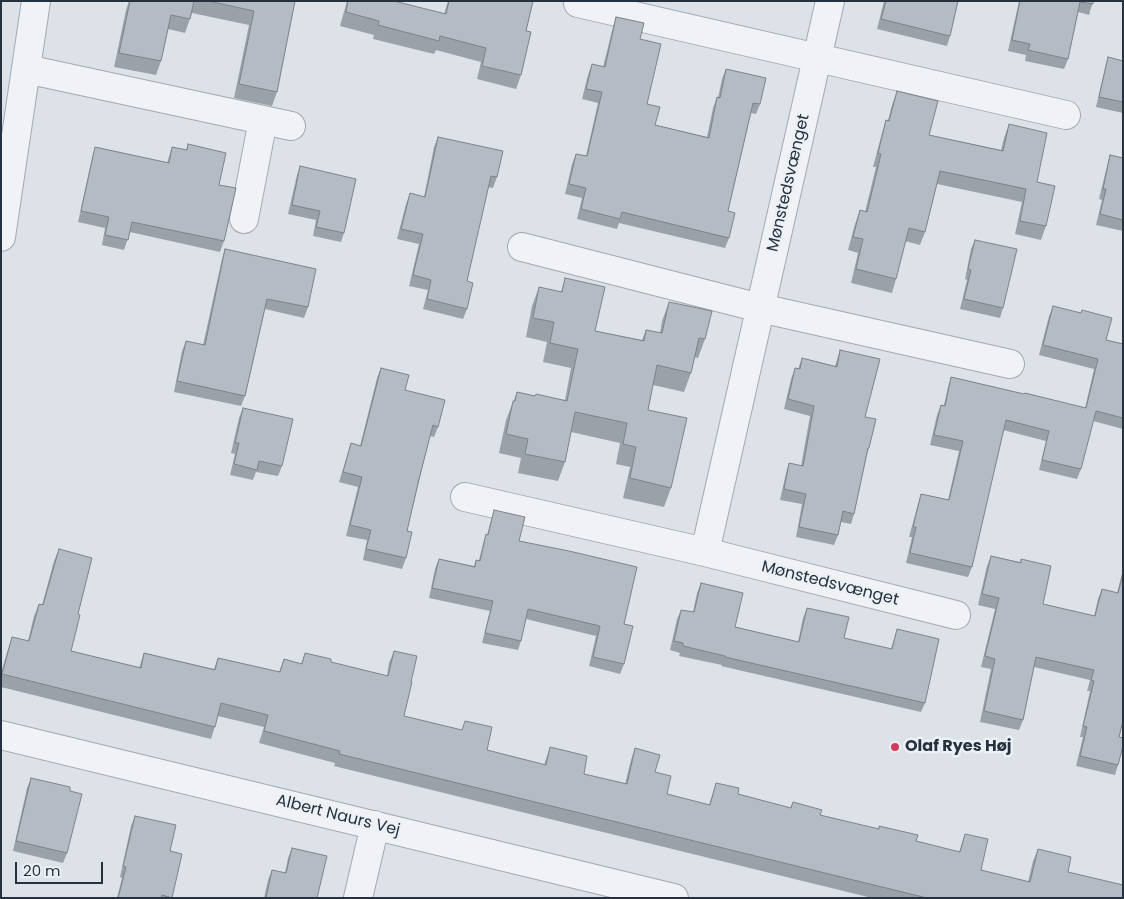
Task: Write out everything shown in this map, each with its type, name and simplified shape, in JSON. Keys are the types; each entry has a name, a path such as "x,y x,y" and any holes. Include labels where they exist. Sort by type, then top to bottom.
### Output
{"street":[{"path":"1,237 36,1"},
{"name":"Mønstedsvænget","path":"705,552 830,1"},
{"path":"578,3 1066,115"},
{"path":"26,69 292,126"},
{"path":"244,219 263,120"},
{"path":"522,247 760,308 1010,364"},
{"name":"Mønstedsvænget","path":"465,497 705,552 956,615"},
{"name":"Albert Naurs Vej","path":"1,735 674,898"},
{"path":"358,898 376,825"}],"building":[{"path":"130,1 194,1 190,19 171,15 161,61 119,53"},
{"path":"208,1 295,1 277,92 239,84 254,11"},
{"path":"348,1 394,1 446,14 449,1 533,1 526,31 531,32 521,75 482,66 486,48 440,36 439,41 378,25 379,21 346,12"},
{"path":"886,1 958,1 950,36 881,19"},
{"path":"1020,1 1093,1 1093,4 1080,2 1068,59 1028,50 1030,44 1012,40"},
{"path":"616,17 644,23 640,39 661,44 647,104 660,107 655,125 709,138 717,97 720,98 726,69 766,78 760,104 753,103 728,211 735,213 729,238 622,212 620,219 581,209 586,188 569,184 576,154 587,156 602,92 586,89 592,64 605,67"},
{"path":"1108,57 1123,61 1123,102 1099,97"},
{"path":"897,91 938,101 929,135 1003,151 1009,124 1047,133 1037,182 1055,186 1046,226 1020,221 1026,189 940,171 925,232 909,228 896,279 856,269 863,239 853,237 860,210 867,212 881,154 878,153 886,120 889,121"},
{"path":"438,137 503,151 497,177 491,176 467,281 473,283 467,309 427,299 431,280 413,275 423,234 401,229 410,193 425,197"},
{"path":"188,144 226,153 219,185 236,188 224,241 132,222 128,240 105,235 109,217 81,211 95,147 169,163 172,147 187,150"},
{"path":"1110,155 1123,158 1123,220 1100,214 1106,189 1103,189"},
{"path":"300,166 356,179 344,233 316,227 320,211 292,205"},
{"path":"975,240 1017,249 1003,308 964,299 971,270 968,269"},
{"path":"225,249 316,269 308,307 267,299 245,396 177,381 186,341 205,345"},
{"path":"565,278 605,287 595,331 644,341 646,330 662,333 669,302 712,311 705,339 699,338 691,373 657,365 648,410 687,418 671,488 630,478 636,447 623,444 627,423 575,412 565,462 525,454 528,439 506,434 513,401 515,401 517,392 567,401 578,349 550,343 554,322 533,318 539,287 562,292"},
{"path":"1053,306 1081,313 1082,310 1112,318 1106,340 1123,344 1123,418 1096,411 1081,469 1042,460 1049,431 1006,420 972,567 910,553 916,527 913,527 921,494 949,500 963,441 934,435 941,405 945,406 951,377 1086,408 1098,359 1043,345"},
{"path":"840,350 880,359 865,417 876,419 854,514 843,511 838,535 799,527 806,494 784,489 789,463 803,466 814,406 788,399 795,368 800,369 802,358 837,367"},
{"path":"381,368 409,375 405,390 445,400 438,427 433,425 419,479 407,531 412,532 406,558 366,549 371,530 350,525 362,477 343,472 351,443 361,446"},
{"path":"243,408 293,419 282,466 259,461 257,470 234,464 239,443 235,443"},
{"path":"494,510 525,517 519,541 637,567 624,624 633,626 624,664 593,657 600,626 528,609 521,641 485,633 493,601 432,588 439,559 475,567 476,560 480,561"},
{"path":"59,549 92,558 71,651 141,668 144,653 215,670 218,658 280,672 284,659 302,664 305,653 331,659 331,662 388,676 394,651 417,656 404,716 462,730 465,721 492,727 487,750 546,765 550,747 587,756 584,774 627,784 635,748 660,755 655,772 671,776 667,794 710,805 716,783 739,788 738,794 791,808 793,802 822,810 820,815 879,829 879,826 918,835 916,841 960,852 965,834 988,839 981,870 1030,882 1038,849 1071,857 1068,872 1123,885 1123,898 927,898 339,754 340,751 264,731 268,715 221,703 215,727 2,674 12,637 29,641 39,604 43,605"},
{"path":"991,556 1021,563 1021,559 1051,566 1043,604 1095,616 1102,589 1118,593 1123,573 1123,721 1119,737 1123,738 1123,746 1118,765 1080,756 1087,727 1083,726 1094,681 1091,680 1094,670 1036,657 1023,720 984,711 995,659 985,656 999,598 982,594"},
{"path":"701,583 743,593 735,627 799,642 807,608 849,617 844,638 892,649 897,629 939,639 925,703 683,646 683,643 674,641 681,610 694,612"},
{"path":"31,778 70,787 70,791 82,794 67,853 16,841"},
{"path":"135,816 176,825 170,851 182,854 172,898 162,895 161,898 118,898 126,867 123,866"},
{"path":"292,848 327,856 317,898 266,898 272,870 286,873"}],"place":[{"name":"Olaf Ryes Høj","path":"895,747"}]}
